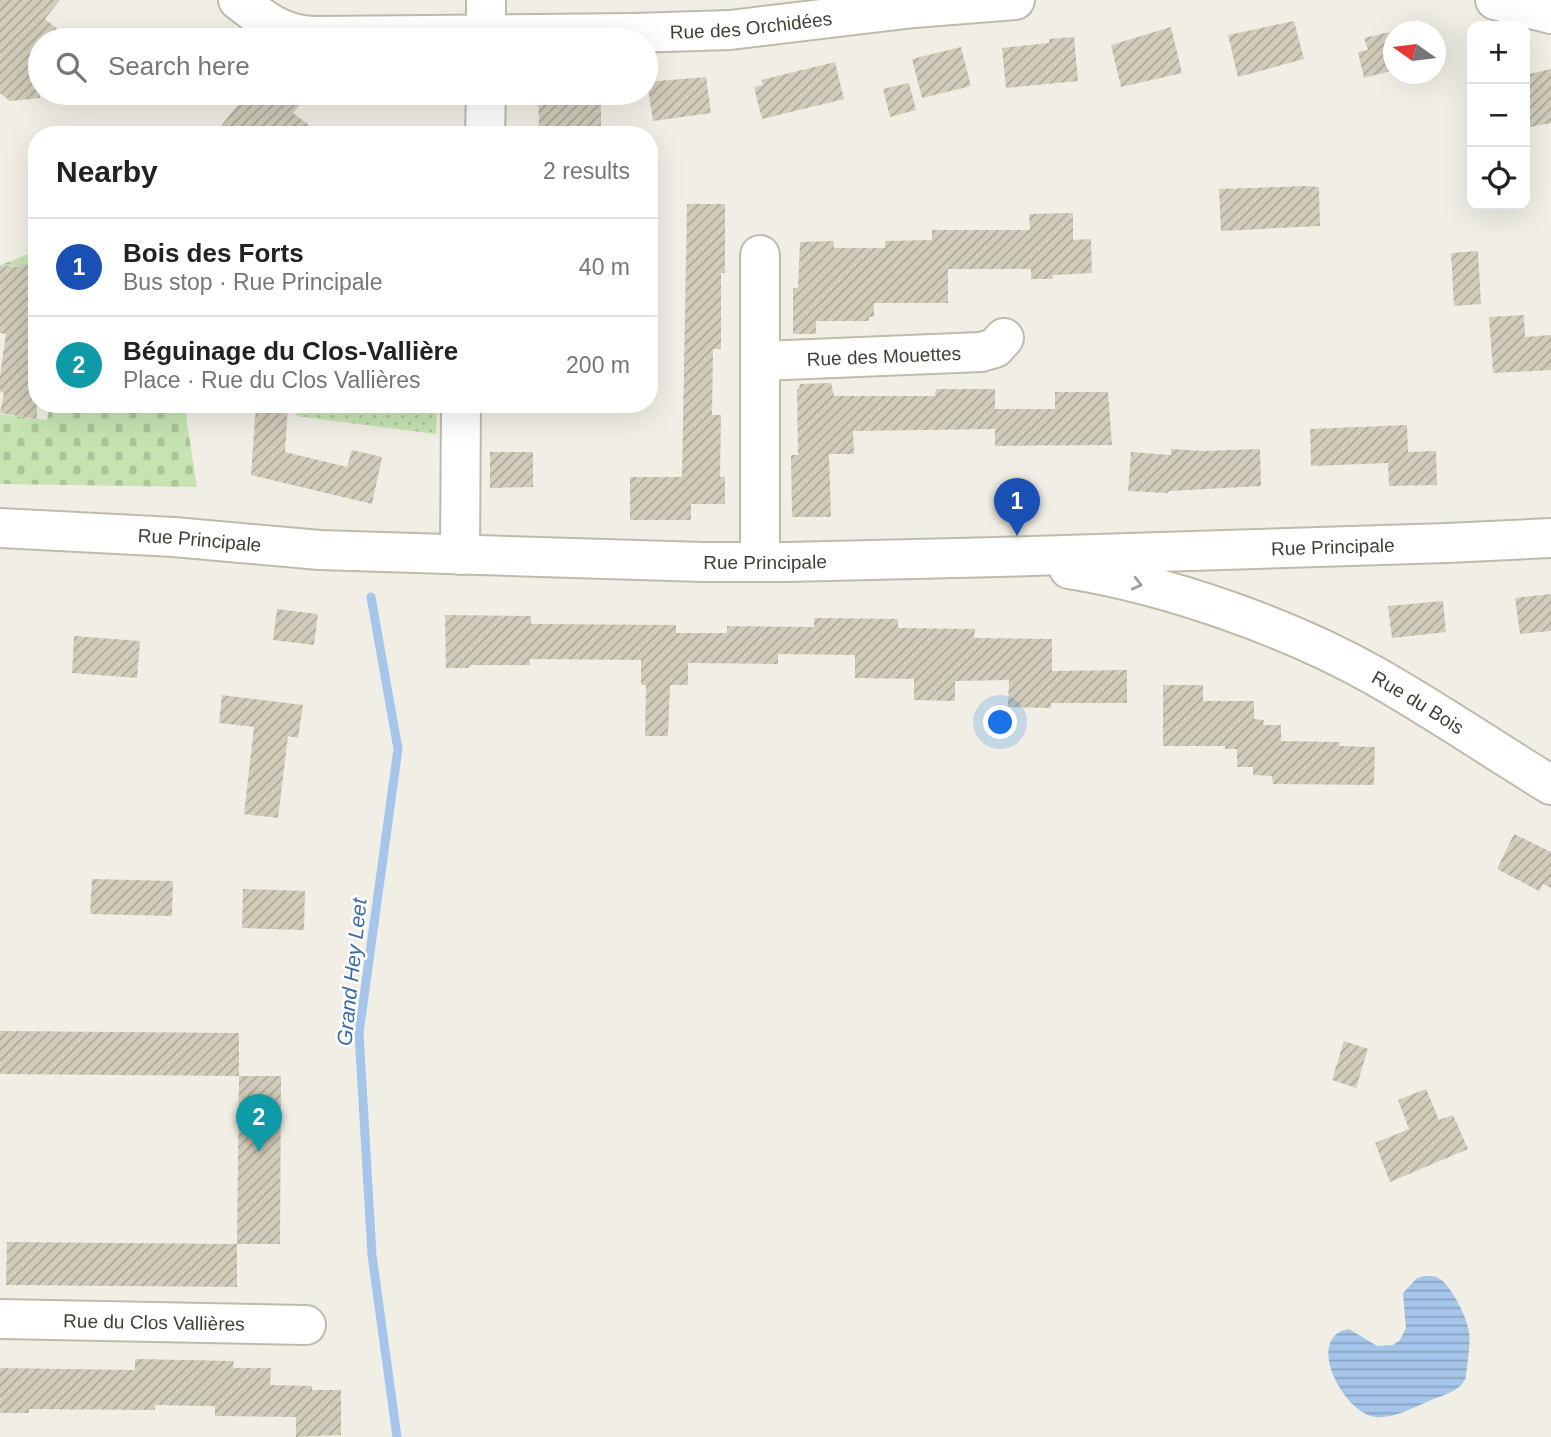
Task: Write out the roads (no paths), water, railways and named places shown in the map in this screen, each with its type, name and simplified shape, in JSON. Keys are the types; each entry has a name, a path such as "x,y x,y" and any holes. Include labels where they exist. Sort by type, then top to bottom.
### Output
{"street":[{"name":"Rue des Orchidées","path":"238,0 278,28"},
{"name":"Rue des Orchidées","path":"658,32 780,13 914,8 1015,0"},
{"path":"1495,0 1551,14"},
{"name":"Rue des Orchidées","path":"436,28 486,25 564,28"},
{"path":"485,126 486,105"},
{"path":"760,255 760,561"},
{"name":"Rue des Mouettes","path":"760,361 981,352 995,348 1004,338"},
{"path":"460,555 461,413"},
{"name":"Rue Principale","path":"0,528 174,537 320,550 760,561 998,557 1545,537"},
{"path":"1209,550 1191,570 1202,596 1213,607"},
{"name":"Rue du Bois","path":"1209,550 1233,598 1249,612 1280,631"},
{"name":"Rue du Bois","path":"998,557 1102,575 1213,607 1322,648 1376,676 1551,785"},
{"name":"Rue du Clos Vallières","path":"0,1319 306,1325"}],"water":[{"path":"1436,1277 1445,1283 1462,1311 1469,1337 1466,1377 1452,1392 1404,1412 1375,1417 1363,1412 1340,1389 1329,1359 1329,1345 1336,1335 1349,1329 1377,1346 1393,1345 1400,1340 1406,1328 1403,1293 1417,1278"}],"waterway":[{"name":"Grand Hey Leet","path":"371,597 398,749 359,1033 372,1255 397,1437"}],"place":[{"name":"Bois des Forts","path":"1017,536"},
{"name":"Béguinage du Clos-Vallière","path":"259,1152"}]}
